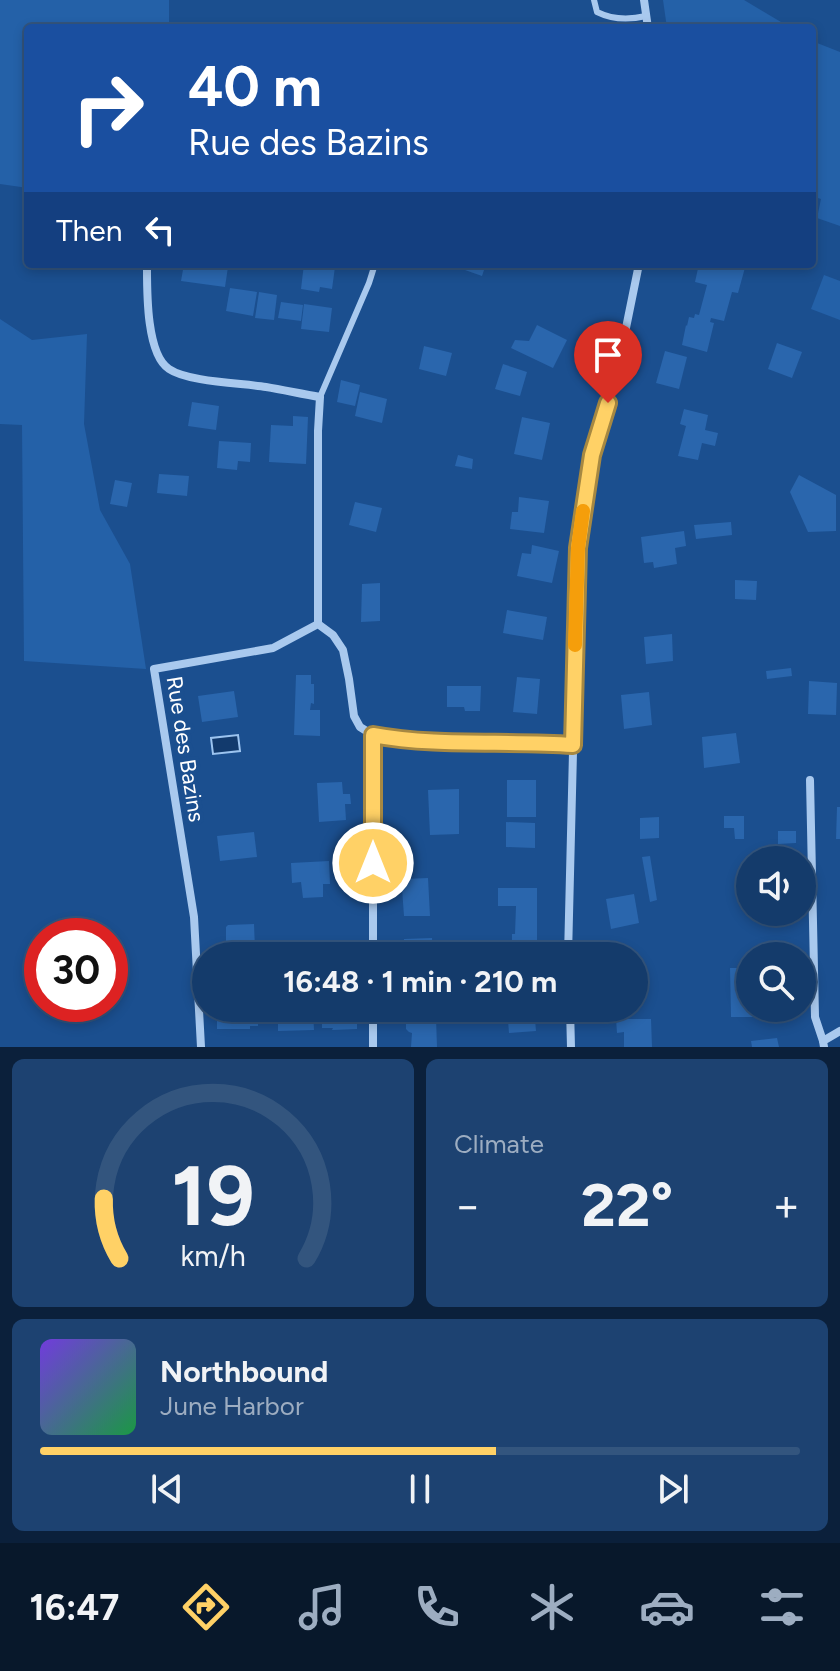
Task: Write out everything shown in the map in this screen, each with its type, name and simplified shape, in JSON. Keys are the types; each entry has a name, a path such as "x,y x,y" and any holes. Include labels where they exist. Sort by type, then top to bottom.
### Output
{"street":[{"path":"644,0 647,24"},
{"path":"147,268 146,300 155,350 168,369 188,377 320,397 318,624 333,635 343,650 354,716 360,727 373,735 394,739 573,745"},
{"path":"568,942 578,548 592,455 616,377 638,268"},
{"name":"Rue des Bazins","path":"201,1047 194,917 154,669 273,648 318,624"},
{"path":"373,735 373,942"},
{"path":"810,780 815,1017 824,1044 840,1031"},
{"path":"373,1022 373,1047"},
{"path":"570,1022 571,1047"}],"lane":[{"path":"594,0 597,12 606,16 620,19 646,16"},
{"path":"320,397 374,268"}],"shaded area":[{"path":"0,0 169,0 169,24 24,24 24,187 0,184"},
{"path":"663,0 744,0 784,24 666,24"},
{"path":"816,43 840,52 840,226 817,218 821,199 816,197"},
{"path":"824,275 840,281 840,320 811,309"},
{"path":"0,319 32,340 87,334 84,424 100,510 130,564 146,669 24,661 22,425 0,424"},
{"path":"238,735 240,751 213,754 211,738"}],"building":[{"path":"183,268 228,268 225,287 181,281"},
{"path":"304,268 335,268 332,289 320,287 319,292 301,289"},
{"path":"459,268 485,268 482,276"},
{"path":"698,268 745,268 738,293 732,292 724,321 711,318 710,322 714,323 707,352 682,345 689,317 699,315 707,285 695,282"},
{"path":"230,288 257,292 253,316 226,311"},
{"path":"259,292 277,295 274,320 255,318"},
{"path":"281,302 303,305 301,321 278,318"},
{"path":"304,304 332,308 329,332 301,329"},
{"path":"537,325 567,340 553,368 511,348 515,340 529,341"},
{"path":"777,343 802,352 792,378 768,369"},
{"path":"424,346 452,353 446,376 419,369"},
{"path":"665,351 687,357 679,389 656,383"},
{"path":"503,364 527,372 520,396 495,389"},
{"path":"341,380 360,385 355,406 337,402"},
{"path":"360,392 387,399 382,423 355,416"},
{"path":"192,402 219,406 216,430 188,426"},
{"path":"684,409 708,415 705,430 718,433 715,446 702,443 698,460 678,456 686,426 680,424"},
{"path":"293,416 308,417 306,464 269,462 271,425 293,426"},
{"path":"522,417 550,423 542,460 514,454"},
{"path":"219,441 251,443 250,462 238,461 237,470 217,468"},
{"path":"458,455 473,459 472,469 455,466"},
{"path":"159,474 189,476 187,496 157,493"},
{"path":"799,475 836,495 836,531 808,532 790,492"},
{"path":"115,480 132,483 127,507 110,504"},
{"path":"519,497 549,501 544,533 510,529 512,512 518,512"},
{"path":"355,502 382,508 376,532 349,525"},
{"path":"731,522 732,535 696,539 694,525"},
{"path":"684,531 686,546 675,548 677,564 654,568 653,562 644,563 641,537"},
{"path":"532,545 559,551 552,583 517,576 522,553 531,554"},
{"path":"735,580 757,581 756,600 735,599"},
{"path":"380,583 380,621 361,622 362,584"},
{"path":"507,610 547,617 543,640 503,633"},
{"path":"672,634 673,661 646,664 644,637"},
{"path":"791,668 792,676 767,679 766,671"},
{"path":"296,675 311,675 314,704 311,703 310,710 320,710 320,736 294,735"},
{"path":"517,677 540,679 537,714 513,712"},
{"path":"809,681 837,683 836,715 808,714"},
{"path":"447,686 481,686 480,711 447,707"},
{"path":"234,691 238,717 202,722 198,696"},
{"path":"649,692 652,725 624,729 621,695"},
{"path":"736,733 740,763 704,768 702,737"},
{"path":"507,780 536,780 536,817 507,817"},
{"path":"342,782 343,794 350,794 351,804 345,804 346,820 319,822 317,783"},
{"path":"459,789 459,834 430,835 428,790"},
{"path":"837,807 840,807 840,839 836,839"},
{"path":"724,816 744,816 744,839 735,839 734,828 724,828"},
{"path":"659,817 659,838 640,839 640,818"},
{"path":"506,822 535,823 535,848 506,847"},
{"path":"778,831 796,831 796,843 778,844"},
{"path":"254,832 257,857 220,861 217,836"},
{"path":"650,856 657,900 650,902 642,857"},
{"path":"329,861 330,884 323,884 323,897 303,898 301,882 292,883 291,863"},
{"path":"428,878 430,916 404,916 402,888 405,888 405,879"},
{"path":"498,888 537,888 537,942 512,942 516,906 498,906"},
{"path":"634,894 639,923 611,929 606,899"},
{"path":"254,924 255,942 226,942 228,925"},
{"path":"432,938 432,942 404,942 404,939"},
{"path":"730,968 736,968 736,1017 731,1017"},
{"path":"651,1019 652,1047 624,1047 624,1032 617,1033 616,1022 648,1022"},
{"path":"217,1022 258,1022 258,1026 250,1026 250,1029 217,1029"},
{"path":"278,1022 314,1022 314,1030 278,1031"},
{"path":"322,1022 357,1022 357,1029 322,1028"},
{"path":"436,1022 437,1047 411,1047 412,1033 406,1029 406,1023"},
{"path":"508,1022 535,1022 536,1031 509,1033"},
{"path":"777,1038 779,1047 752,1047 751,1041"}],"slow traffic":[{"path":"575,645 578,548 583,511"}],"route":[{"path":"373,863 373,735 394,739 573,745 578,548 592,455 608,403"}]}
